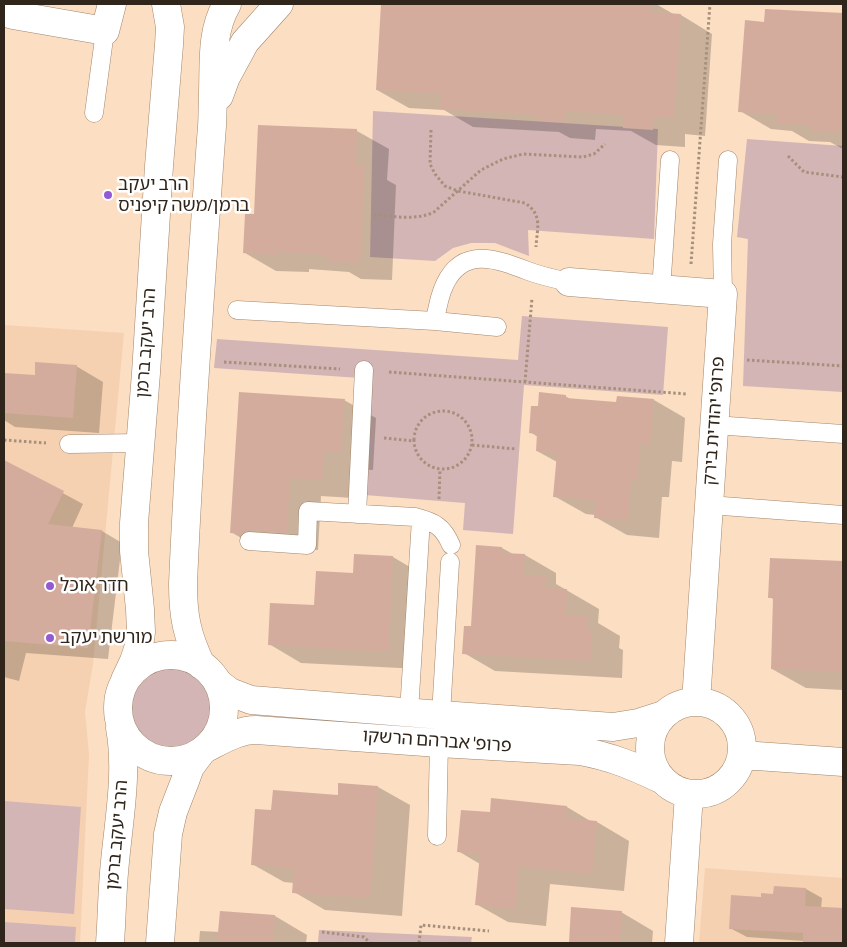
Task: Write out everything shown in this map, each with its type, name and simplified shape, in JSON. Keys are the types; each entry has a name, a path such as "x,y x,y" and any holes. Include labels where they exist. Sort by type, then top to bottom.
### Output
{"street":[{"path":"4,12 105,32 112,4"},
{"name":"הרב יעקב ברמן","path":"125,680 139,646 141,632 134,551 134,523 146,373 158,166 170,45 170,27 166,4"},
{"path":"160,943 168,834 173,812 190,767 218,735 224,712 223,697 190,640 186,629 183,606 185,536 213,117 214,47 220,18 227,4"},
{"path":"213,117 226,77 244,42 279,4"},
{"path":"569,282 723,294"},
{"name":"פרופ' יהודית בירק","path":"696,702 723,294"},
{"path":"205,749 195,756 180,761 164,762 141,753 134,748 120,728 117,703 118,695 130,673 144,662 160,656 177,655 190,658 209,674"},
{"name":"פרופ' אברהם הרשקו","path":"209,674 230,692 251,700 613,727 638,723 663,715"},
{"path":"696,702 717,707 734,721 742,741 742,755 738,770 723,786 711,792 689,794 675,789 658,775 652,762 650,748 652,734 663,715 681,704 696,702"},
{"name":"הרב יעקב ברמן","path":"110,943 114,865 124,768 120,728"},
{"name":"פרופ' אברהם הרשקו","path":"205,749 230,736 247,730 256,730 586,752 620,760 663,780"},
{"path":"742,755 843,762"},
{"path":"679,943 689,794"}],"lane":[{"path":"94,113 105,32"},
{"path":"662,290 670,160"},
{"path":"723,294 722,244 728,160"},
{"path":"435,321 445,283 458,266 467,261 489,258 503,261 552,279 569,282"},
{"path":"238,310 435,321 497,327"},
{"path":"357,514 364,370"},
{"path":"714,425 843,434"},
{"path":"69,444 140,444"},
{"path":"709,505 843,515"},
{"path":"249,541 307,545 308,511 402,516 421,519 442,529 446,533 451,553 441,715"},
{"path":"409,712 421,519"},
{"path":"437,836 439,743"}],"path":[{"path":"689,292 710,4"},
{"path":"374,215 415,218 425,216 434,212 482,170 503,159 523,154 583,157 594,154 605,144"},
{"path":"788,156 804,172 843,177"},
{"path":"719,358 843,366"},
{"path":"196,360 364,370 716,396"},
{"path":"438,412 447,412 464,420 471,431 472,445 469,454 460,464 448,469 438,470 425,464 416,454 414,436 417,427 426,417 438,412"},
{"path":"4,440 69,444"},
{"path":"472,445 516,449"},
{"path":"419,943 421,925 489,932"},
{"path":"322,932 364,937 370,943"}],"shaded area":[{"path":"373,111 658,129 654,239 528,230 529,256 495,243 471,243 453,248 435,261 370,257"},
{"path":"747,139 843,146 843,392 743,386 748,239 737,237"},
{"path":"522,316 668,327 663,395 524,385 513,534 463,530 465,503 352,494 360,378 214,368 217,339 518,360"},
{"name":"מורשת יעקב","path":"4,325 124,333 93,664 85,712 89,754 80,943 4,943"},
{"path":"172,667 189,670 203,680 213,694 216,711 213,728 203,742 189,752 172,755 155,752 141,742 131,728 128,711 131,694 141,680 155,670"},
{"path":"4,801 81,807 74,914 4,909"},
{"path":"705,868 843,878 843,943 699,943"},
{"path":"4,922 76,927 75,943 4,943"},
{"path":"319,930 472,937 471,943 318,943"}],"building":[{"path":"381,4 651,4 650,12 681,14 674,118 654,117 653,130 623,128 623,115 565,111 564,122 537,120 537,115 440,109 441,94 376,90"},
{"path":"765,9 843,13 843,132 812,131 812,125 776,123 777,114 738,112 745,20 764,22"},
{"path":"258,125 357,129 356,165 365,165 360,263 328,261 329,255 277,252 277,255 243,253 245,214 254,214"},
{"path":"35,362 77,365 73,418 4,413 4,373 35,375"},
{"path":"239,392 345,399 341,452 324,451 322,480 290,478 287,533 250,530 242,534 230,533"},
{"path":"539,392 566,395 566,398 616,402 617,396 654,399 650,445 640,444 637,480 631,479 628,520 594,518 595,500 553,497 557,453 536,451 537,434 529,433 531,406 538,406"},
{"name":"חדר אוכל","path":"4,460 64,491 48,524 102,530 88,648 4,641"},
{"path":"476,545 502,547 502,553 525,554 524,575 545,576 545,588 567,589 566,615 588,616 588,630 592,631 591,661 462,654 464,626 471,626"},
{"path":"354,554 393,556 389,652 268,645 270,603 314,605 316,571 353,573"},
{"path":"770,558 843,561 843,672 771,669 773,598 768,598"},
{"path":"338,783 378,786 370,898 292,893 294,868 251,865 255,809 271,810 273,790 338,795"},
{"path":"491,798 567,806 566,818 597,821 592,874 519,866 515,909 475,905 480,854 457,852 461,810 490,812"},
{"path":"774,886 806,888 805,906 843,908 843,943 803,943 803,933 729,929 731,895 761,897 761,893 773,894"},
{"path":"571,907 622,911 620,943 569,943"},
{"path":"220,911 275,915 273,943 217,943"}],"place":[{"name":"הרב יעקב ברמן/משה קיפניס","path":"108,195"},
{"name":"חדר אוכל","path":"50,586"},
{"name":"מורשת יעקב","path":"50,638"}]}
